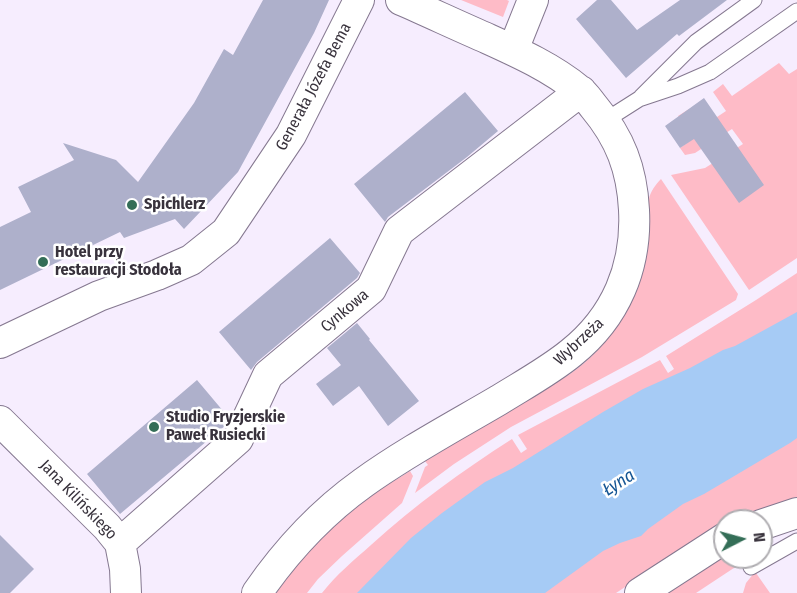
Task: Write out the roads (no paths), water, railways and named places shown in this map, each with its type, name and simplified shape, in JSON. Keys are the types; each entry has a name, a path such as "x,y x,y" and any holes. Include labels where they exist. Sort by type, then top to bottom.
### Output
{"street":[{"name":"Generała Józefa Bema","path":"0,343 99,296 191,260 226,232 291,135 359,0"},
{"name":"Wybrzeża","path":"257,593 301,537 336,503 364,482 543,374 572,353 612,308 632,253 635,225 630,172 620,145 606,120 580,91 555,73 513,50 401,0"},
{"path":"513,50 533,0"},
{"name":"Cynkowa","path":"120,543 238,439 268,375 371,289 399,231 580,91"},
{"name":"Jana Kilińskiego","path":"0,421 107,527 120,543 125,569 126,593"},
{"path":"773,525 796,524"},
{"path":"640,593 713,546"}],"lane":[{"path":"606,120 639,99 696,42 754,0"},
{"path":"639,99 710,72 797,11"},
{"path":"773,546 796,524"}],"water":[{"name":"Łyna","path":"797,312 797,438 790,443 683,504 641,536 603,551 545,593 357,593 411,538 485,482 513,468 643,389 735,346"}],"place":[{"name":"Spichlerz","path":"132,205"},
{"name":"Hotel przy restauracji Stodoła","path":"43,262"},
{"name":"Studio Fryzjerskie Paweł Rusiecki","path":"154,427"}]}
